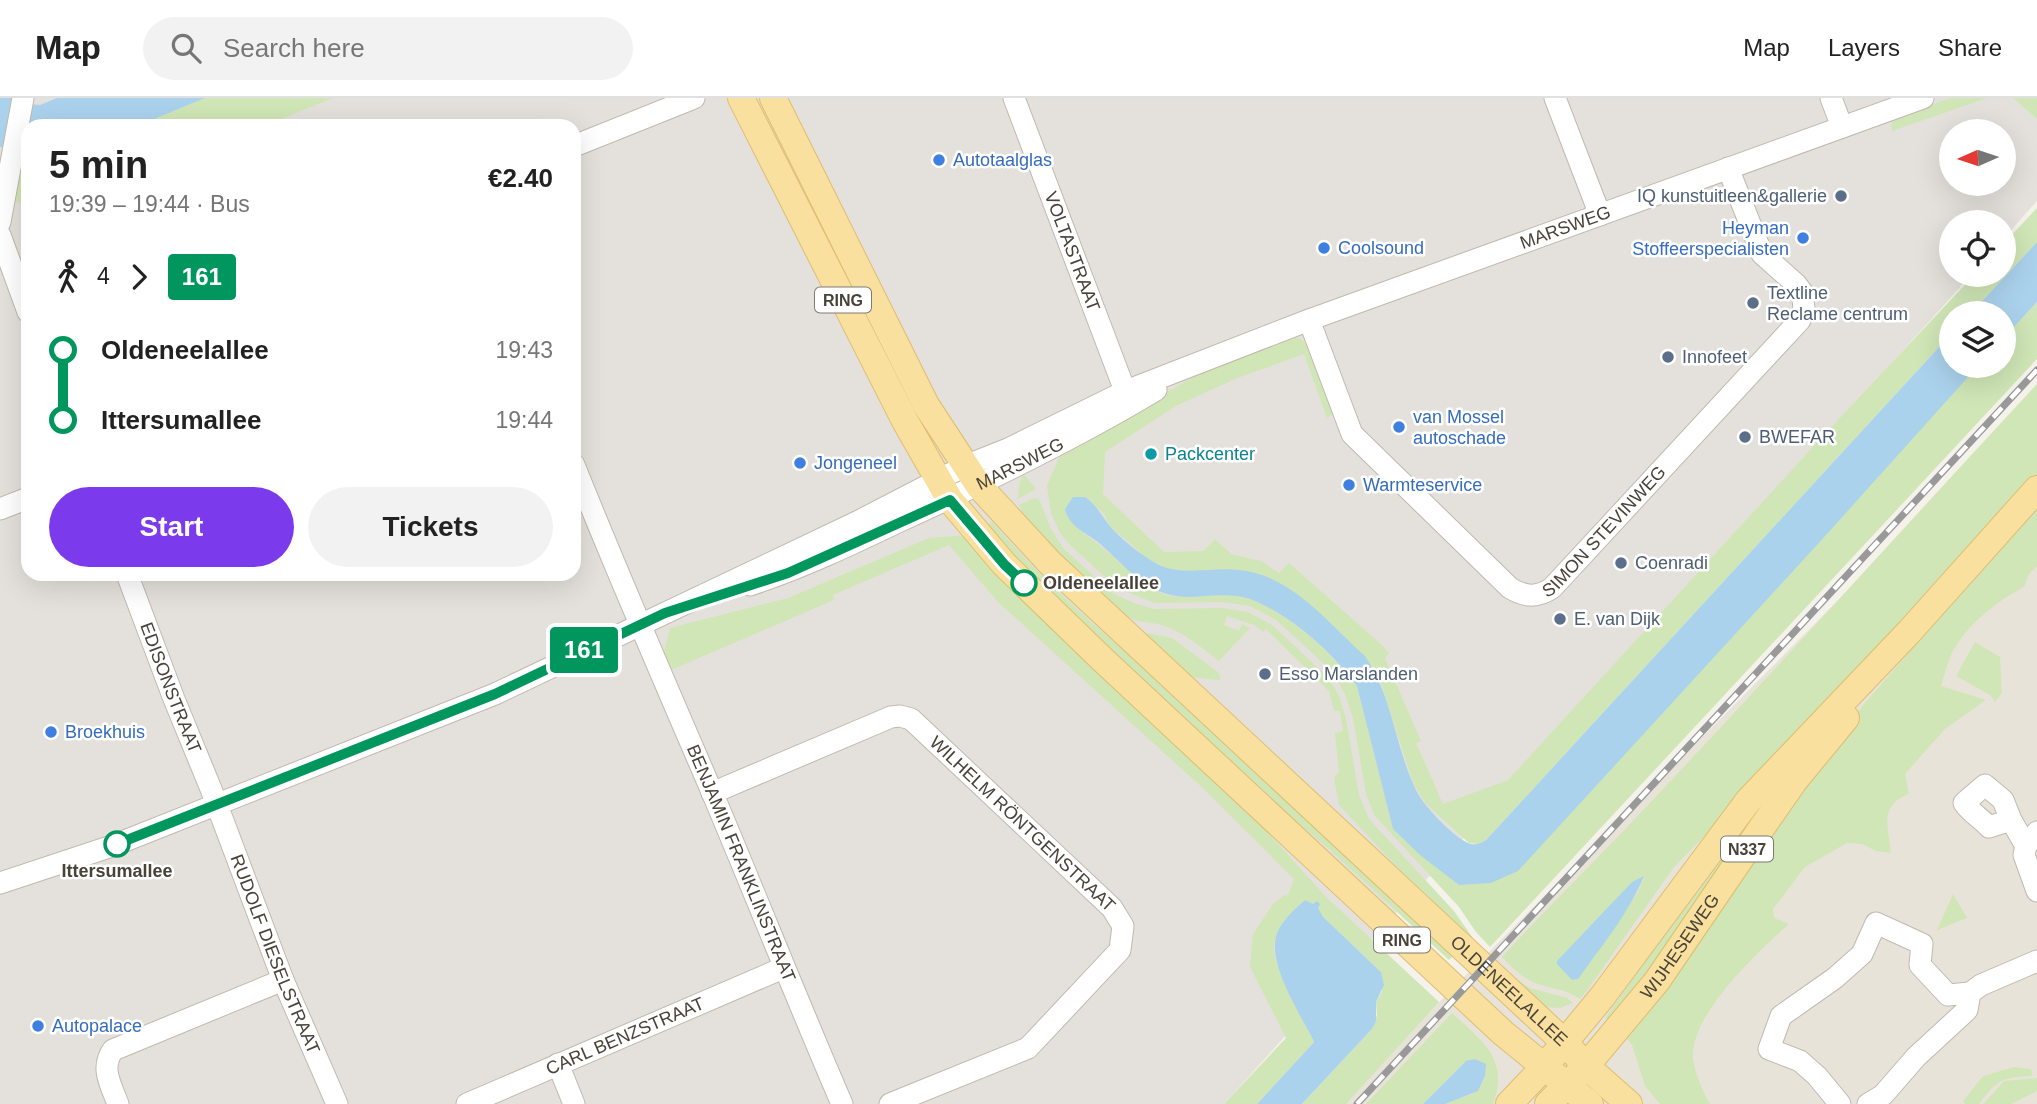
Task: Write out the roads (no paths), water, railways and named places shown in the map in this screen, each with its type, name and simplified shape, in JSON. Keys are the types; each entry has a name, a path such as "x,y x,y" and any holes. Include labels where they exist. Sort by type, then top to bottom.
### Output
{"main road":[{"name":"OLDENEELALLEE","path":"741,98 905,421 943,490 1004,564 1103,660 1503,1032 1545,1066 1576,1075 1629,1104"},
{"name":"OLDENEELALLEE","path":"773,98 926,405 972,476 1050,563 1564,1042 1590,1104"},
{"name":"WIJHESEWEG","path":"1564,1042 1602,998 1748,801 1909,632 2037,489"},
{"name":"WIJHESEWEG","path":"1548,1104 1657,981 1788,791 1909,632"},
{"name":"N337","path":"1545,1066 1564,1042"},
{"path":"1509,1104 1545,1066"}],"street":[{"path":"0,222 23,98"},
{"path":"581,143 694,98"},
{"name":"VOLTASTRAAT","path":"1014,98 1128,398"},
{"path":"1555,98 1600,215"},
{"path":"1831,98 1842,128"},
{"name":"MARSWEG","path":"0,883 112,846 495,694 857,522 943,490 1209,359 1309,320 1923,98"},
{"name":"SIMON STEVINWEG","path":"1309,320 1352,435 1510,588 1520,594 1538,595 1552,588 1800,320 1804,301 1796,284 1762,254 1728,168"},
{"path":"0,236 21,293"},
{"name":"BENJAMIN FRANKLINSTRAAT","path":"581,482 638,624 842,1104"},
{"path":"0,509 21,501"},
{"name":"EDISONSTRAAT","path":"130,581 217,803"},
{"name":"WILHELM RÖNTGENSTRAAT","path":"712,793 891,717 911,719 1112,908 1123,926 1120,950 1028,1048 890,1104"},
{"name":"RUDOLF DIESELSTRAAT","path":"217,803 283,980 337,1104"},
{"path":"2011,820 2031,839 2024,855 2037,891"},
{"path":"1840,1104 1817,1076 1800,1061 1769,1049 1781,1016 1835,978 1861,954 1876,923 1922,944 1920,965 1948,995 1970,993 1981,985 2037,961"},
{"name":"CARL BENZSTRAAT","path":"467,1104 783,968"},
{"path":"118,1104 106,1071 108,1058 113,1050 283,980"},
{"path":"1868,1104 1883,1095 1916,1056 1967,1010 1970,993"},
{"path":"558,1064 575,1104"}],"water":[{"path":"0,98 16,98 19,103 40,105 57,98 205,98 154,119 21,119 21,148 0,147"},
{"path":"2037,242 2037,302 2016,325 2016,301 1982,301 1995,287 2016,287 2016,265"},
{"path":"1939,347 1939,378 1967,378 1518,871 1491,883 1459,885 1420,855 1393,829 1357,686 1323,647 1280,614 1250,599 1226,595 1186,597 1159,591 1148,585 1074,525 1065,509 1073,497 1085,497 1120,536 1159,565 1178,570 1229,569 1258,574 1276,581 1308,602 1365,656 1382,688 1410,775 1421,798 1433,814 1457,836 1471,844 1486,840"},
{"path":"1644,876 1614,929 1578,979 1572,980 1557,961 1632,882"},
{"path":"1305,900 1313,904 1317,901 1323,917 1381,972 1384,985 1376,1002 1376,1021 1372,1029 1302,1104 1257,1104 1314,1042 1285,986 1275,955 1275,941 1279,929"},
{"path":"1475,1059 1486,1064 1485,1076 1478,1091 1445,1104 1423,1104 1466,1061"}],"railway":[{"path":"1357,1104 2037,370"}],"place":[{"name":"Autotaalglas","path":"939,160"},
{"name":"IQ kunstuitleen&gallerie","path":"1841,196"},
{"name":"Heyman Stoffeerspecialisten","path":"1803,238"},
{"name":"Coolsound","path":"1324,248"},
{"name":"Textline Reclame centrum","path":"1753,303"},
{"name":"Innofeet","path":"1668,357"},
{"name":"van Mossel autoschade","path":"1399,427"},
{"name":"BWEFAR","path":"1745,437"},
{"name":"Packcenter","path":"1151,454"},
{"name":"Jongeneel","path":"800,463"},
{"name":"Warmteservice","path":"1349,485"},
{"name":"Coenradi","path":"1621,563"},
{"name":"Oldeneelallee","path":"1024,583"},
{"name":"E. van Dijk","path":"1560,619"},
{"name":"Esso Marslanden","path":"1265,674"},
{"name":"Broekhuis","path":"51,732"},
{"name":"Ittersumallee","path":"117,844"},
{"name":"Autopalace","path":"38,1026"}]}
